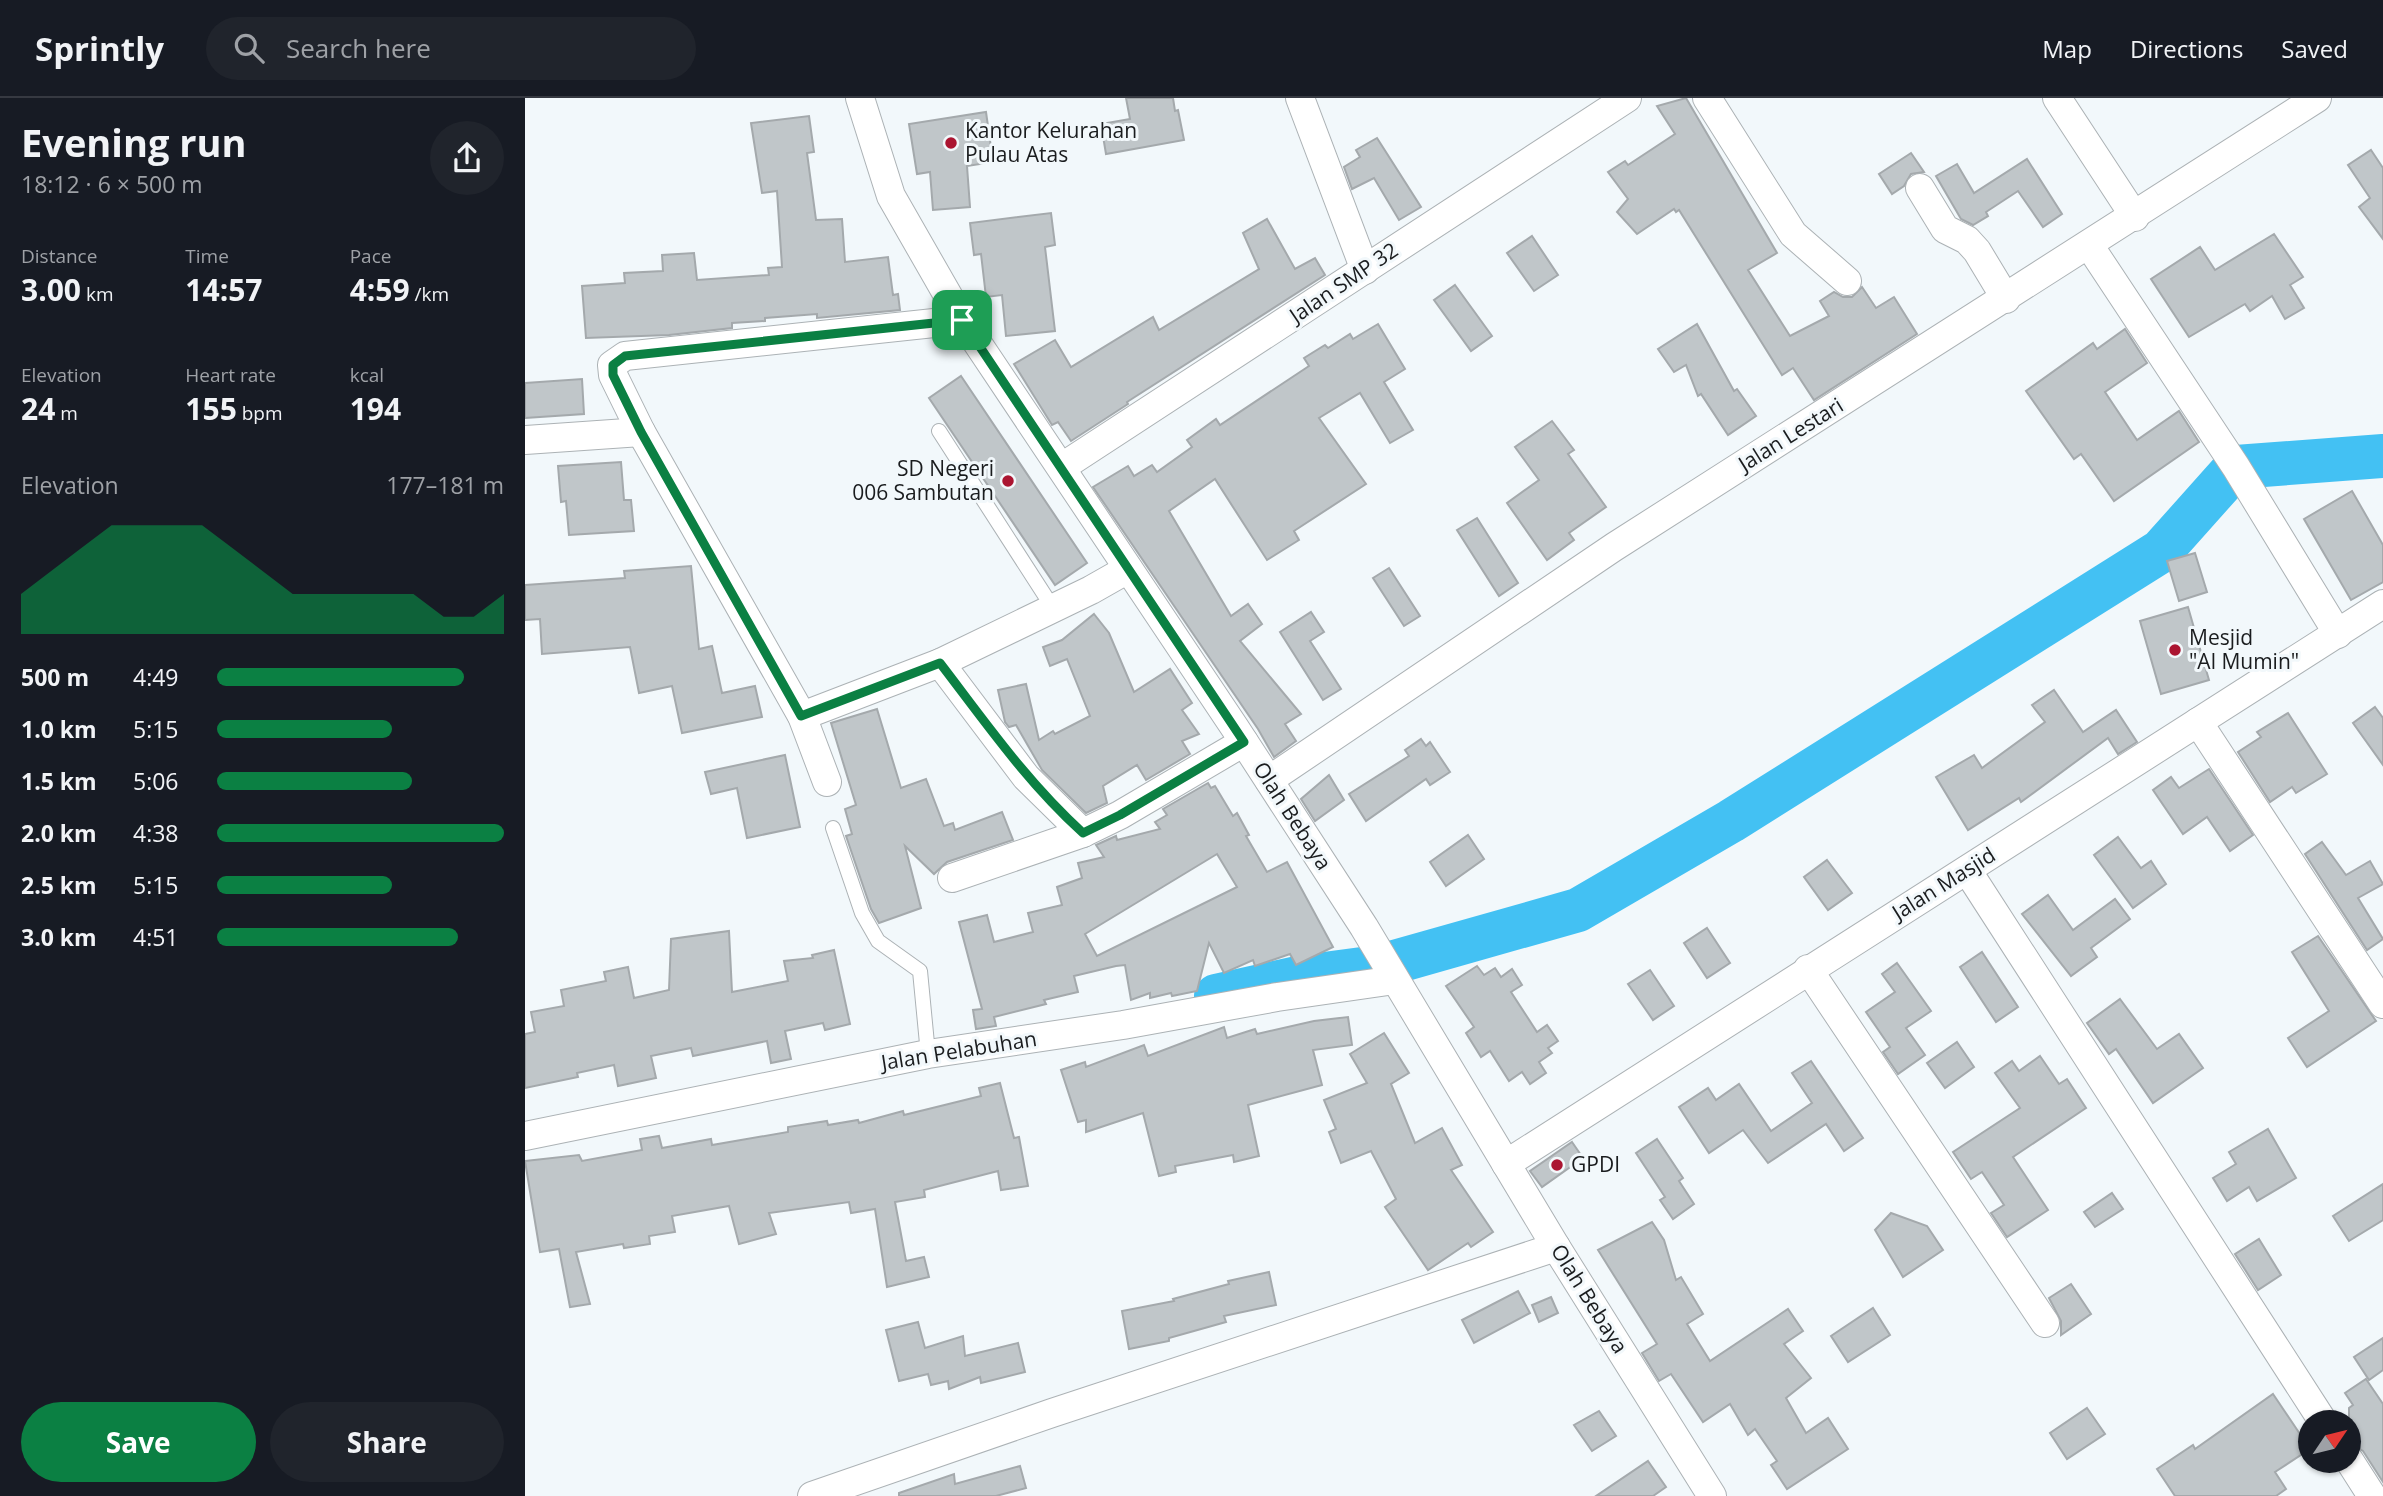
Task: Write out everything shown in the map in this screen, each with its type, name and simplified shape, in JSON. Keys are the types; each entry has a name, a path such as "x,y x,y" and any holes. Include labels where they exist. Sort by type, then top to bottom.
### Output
{"street":[{"name":"Olah Bebaya","path":"860,98 891,195 962,320 1062,467 1364,927 1556,1247 1712,1496"},
{"path":"1300,98 1365,270"},
{"name":"Jalan SMP 32","path":"1062,467 1627,98"},
{"path":"1707,98 1793,234 1847,281"},
{"path":"2057,98 2135,217"},
{"name":"Jalan Lestari","path":"1269,780 1613,547 2318,98"},
{"path":"1920,188 1945,229 1967,240 1977,251 2005,299"},
{"path":"2089,245 2236,467 2338,634"},
{"path":"828,782 801,716 641,432 613,375 613,365 617,359 962,320"},
{"path":"525,440 641,432"},
{"path":"801,716 940,663 1128,569"},
{"name":"Jalan Masjid","path":"1506,1164 2197,722 2338,634 2380,612"},
{"path":"940,663 1026,777 1083,833"},
{"path":"2197,722 2383,1004"},
{"path":"952,878 1083,833 1120,815 1244,742"},
{"path":"1967,870 2316,1410"},
{"path":"1808,969 2045,1323"},
{"name":"Jalan Pelabuhan","path":"525,1136 926,1042 1123,1025 1392,975"},
{"path":"812,1496 1052,1413 1556,1247"},
{"path":"2359,1474 2373,1493"}],"lane":[{"path":"940,431 1053,608"},
{"path":"833,828 862,913 878,941 920,971 926,1042"}],"building":[{"path":"1126,98 1173,98 1184,140 1106,154 1101,124 1130,119"},
{"path":"1686,98 1777,253 1748,270 1790,336 1829,316 1820,301 1834,292 1843,297 1852,297 1862,287 1876,308 1894,297 1917,334 1814,400 1793,368 1782,375 1679,210 1676,212 1674,209 1637,234 1617,212 1628,199 1608,172 1625,161 1628,165 1675,134 1657,106"},
{"name":"Kantor Kelurahan Pulau Atas","path":"986,112 993,162 967,166 970,207 933,210 930,172 917,174 909,124"},
{"path":"809,116 814,152 807,153 816,220 842,219 845,262 888,257 893,295 898,294 900,310 817,318 817,314 765,318 765,321 732,323 732,328 669,335 586,338 582,286 625,283 624,273 663,271 662,255 694,253 697,280 769,275 768,268 782,267 777,191 762,193 751,123"},
{"path":"1377,138 1421,207 1399,220 1374,178 1352,189 1344,167 1360,157 1356,150"},
{"path":"2371,150 2383,168 2383,239 2359,207 2370,198 2348,165"},
{"path":"1911,153 1924,172 1911,174 1904,186 1892,194 1879,174"},
{"path":"2027,159 2062,214 2043,227 2018,191 1986,212 1988,216 1973,225 1961,219 1936,176 1957,164 1974,193"},
{"path":"1051,213 1055,245 1045,247 1055,331 1006,336 1002,295 986,297 981,254 974,255 970,223"},
{"path":"1267,219 1295,269 1315,258 1325,275 1071,441 1058,422 1052,425 1014,364 1055,340 1071,367 1153,317 1159,330 1259,269 1243,233"},
{"path":"2274,234 2303,277 2290,285 2304,308 2285,319 2272,296 2250,311 2245,304 2189,337 2151,279 2200,247 2215,270"},
{"path":"1532,236 1558,275 1534,291 1507,253"},
{"path":"1455,285 1492,336 1471,351 1434,300"},
{"path":"1378,324 1405,369 1384,382 1413,430 1390,443 1360,393 1319,418 1366,484 1294,531 1299,540 1267,560 1215,479 1169,511 1231,616 1248,604 1262,624 1240,641 1301,714 1285,724 1296,741 1274,757 1258,729 1093,487 1128,466 1134,476 1152,465 1157,472 1192,447 1187,440 1216,419 1220,425 1309,366 1304,358 1325,345 1328,348 1350,334 1353,339"},
{"path":"1697,324 1734,391 1737,389 1756,416 1728,435 1701,394 1698,396 1686,365 1674,372 1658,349"},
{"path":"2125,329 2147,363 2105,392 2137,440 2179,411 2199,442 2114,501 2081,454 2074,459 2026,391 2093,343 2097,349"},
{"name":"SD Negeri 006 Sambutan","path":"961,376 1087,563 1055,585 929,398"},
{"path":"582,379 584,414 525,418 525,383"},
{"path":"1552,421 1574,450 1568,454 1606,507 1569,533 1574,540 1547,560 1507,503 1539,480 1515,447"},
{"path":"621,462 624,500 631,500 634,531 569,535 566,501 561,502 558,466"},
{"path":"2352,491 2383,545 2383,582 2351,600 2304,519"},
{"path":"1477,518 1518,583 1499,596 1457,530"},
{"path":"2195,553 2207,592 2179,601 2167,561"},
{"path":"691,566 699,649 712,646 722,693 755,686 762,717 682,733 672,686 639,693 630,647 542,654 540,619 525,620 525,585 625,578 624,571"},
{"path":"1389,568 1420,616 1404,626 1373,578"},
{"name":"Mesjid \"Al Mumin\"","path":"2188,607 2209,680 2161,694 2140,621"},
{"path":"1311,612 1324,632 1310,641 1341,689 1323,700 1280,632"},
{"path":"1094,614 1109,633 1134,692 1170,669 1192,703 1182,710 1199,734 1182,741 1190,754 1146,780 1137,765 1103,786 1107,803 1086,813 1042,770 1016,725 1009,727 1005,722 998,690 1026,684 1039,740 1053,731 1055,734 1090,716 1067,659 1050,666 1043,647 1062,640"},
{"path":"2054,690 2083,732 2116,710 2137,742 2118,754 2108,738 2021,802 2019,798 1968,830 1936,777 1974,755 1982,768 2045,722 2032,705"},
{"path":"2375,707 2383,718 2383,765 2353,723"},
{"path":"877,709 901,788 926,779 944,826 953,823 955,830 1002,812 1013,840 947,862 934,874 905,846 921,908 879,923 871,909 846,836 852,834 845,809 856,805 831,723"},
{"path":"2288,713 2327,774 2296,793 2292,787 2270,802 2238,752 2261,737 2257,732"},
{"path":"1421,739 1426,746 1430,742 1450,772 1430,785 1426,779 1366,821 1349,794 1409,756 1405,750"},
{"path":"785,755 800,827 747,838 737,788 711,794 705,772"},
{"path":"2209,769 2253,835 2230,851 2207,817 2183,834 2153,790 2171,777 2179,788"},
{"path":"1329,775 1344,800 1315,821 1301,799"},
{"path":"1208,783 1211,788 1215,786 1233,816 1237,813 1249,835 1246,836 1267,872 1287,862 1333,947 1296,965 1290,954 1255,966 1253,960 1224,973 1209,943 1197,991 1150,998 1150,993 1131,1000 1125,965 1116,966 1074,976 1078,992 1044,1000 1046,1004 994,1017 996,1026 976,1029 973,1010 982,1009 959,922 987,915 994,942 1033,932 1028,913 1062,905 1057,887 1082,878 1078,863 1104,857 1096,845 1116,836 1117,840 1160,829 1155,822 1167,815 1163,809","holes":["1217,854 1237,887 1097,956 1085,934"]},
{"path":"1468,835 1484,859 1446,886 1430,862"},
{"path":"2118,837 2141,868 2151,861 2166,884 2133,908 2094,855"},
{"path":"2322,842 2346,875 2370,861 2383,884 2358,898 2383,939 2367,950 2305,854"},
{"path":"1827,860 1852,893 1828,910 1804,877"},
{"path":"2048,895 2073,930 2115,899 2130,919 2091,948 2097,957 2071,976 2022,914"},
{"path":"1707,928 1730,963 1707,978 1684,943"},
{"path":"729,931 732,992 788,981 784,961 813,958 812,955 834,950 850,1024 825,1030 823,1023 785,1031 791,1059 771,1063 767,1041 693,1056 691,1048 651,1056 656,1078 618,1086 614,1065 577,1073 578,1077 525,1088 525,1034 535,1032 531,1012 564,1006 561,990 606,981 604,972 628,967 634,998 669,990 671,939"},
{"path":"2318,936 2376,1021 2307,1067 2288,1038 2329,1011 2292,952"},
{"path":"1982,952 2018,1007 1996,1022 1960,967"},
{"path":"1897,963 1931,1011 1906,1028 1925,1055 1898,1074 1883,1052 1890,1047 1866,1012 1895,992 1882,974"},
{"path":"1477,966 1484,975 1495,968 1501,977 1512,969 1522,985 1511,992 1537,1032 1547,1025 1558,1041 1548,1048 1552,1053 1539,1062 1546,1073 1530,1084 1522,1072 1509,1081 1490,1051 1481,1057 1466,1033 1474,1027 1446,986"},
{"path":"1650,970 1674,1006 1653,1020 1628,984"},
{"path":"2120,999 2157,1049 2179,1034 2203,1068 2153,1103 2116,1049 2109,1054 2087,1023"},
{"path":"1348,1017 1352,1045 1313,1050 1322,1085 1248,1105 1259,1156 1234,1162 1233,1155 1175,1166 1176,1172 1159,1176 1143,1113 1086,1132 1086,1120 1078,1122 1061,1070 1085,1062 1086,1067 1144,1045 1148,1056 1224,1027 1227,1038 1255,1029 1257,1034 1314,1021"},
{"path":"1384,1033 1409,1073 1391,1084 1415,1143 1442,1128 1462,1165 1451,1170 1493,1232 1471,1247 1468,1243 1428,1270 1385,1207 1396,1199 1371,1151 1341,1163 1329,1132 1336,1129 1324,1100 1367,1083 1350,1054"},
{"path":"1957,1042 1974,1067 1945,1088 1927,1063"},
{"path":"2040,1056 2059,1084 2067,1079 2086,1108 2013,1157 2048,1210 2007,1237 1991,1213 2004,1205 1982,1172 1971,1179 1953,1152 2020,1108 1995,1073 2012,1061 2019,1071"},
{"path":"1811,1061 1863,1138 1844,1151 1826,1124 1768,1163 1743,1130 1709,1153 1679,1107 1708,1088 1716,1100 1739,1084 1771,1131 1812,1103 1792,1073"},
{"path":"1000,1083 1014,1138 1019,1137 1028,1186 1001,1190 998,1171 924,1190 925,1197 895,1202 906,1261 924,1257 929,1277 887,1287 875,1209 851,1213 849,1202 769,1213 776,1234 739,1244 729,1206 672,1216 675,1232 649,1236 650,1244 624,1248 623,1244 576,1252 590,1304 570,1307 559,1249 540,1252 525,1161 579,1155 582,1161 642,1150 640,1139 659,1136 662,1148 711,1139 712,1145 788,1132 788,1127 827,1121 828,1125 858,1120 859,1123 903,1111 904,1115 981,1096 979,1088"},
{"path":"2268,1129 2296,1178 2257,1201 2249,1187 2227,1201 2213,1178 2236,1164 2229,1152"},
{"path":"1657,1139 1683,1178 1679,1181 1694,1204 1673,1219 1660,1200 1665,1197 1636,1153"},
{"name":"GPDI","path":"1572,1142 1583,1158 1542,1187 1530,1171"},
{"path":"2383,1184 2383,1220 2349,1241 2333,1216"},
{"path":"2112,1193 2123,1209 2095,1227 2084,1212"},
{"path":"1891,1213 1927,1226 1943,1250 1903,1277 1875,1230"},
{"path":"1652,1222 1664,1240 1676,1280 1681,1277 1703,1314 1687,1324 1710,1361 1788,1309 1803,1331 1784,1344 1811,1378 1786,1398 1806,1433 1828,1418 1848,1449 1787,1489 1771,1465 1777,1461 1755,1429 1748,1435 1730,1404 1703,1422 1671,1374 1659,1381 1642,1353 1657,1344 1598,1250"},
{"path":"2259,1239 2281,1275 2258,1290 2235,1254"},
{"path":"1269,1272 1276,1305 1224,1316 1226,1322 1169,1338 1169,1341 1129,1349 1122,1311 1174,1301 1173,1299 1229,1284 1228,1281"},
{"path":"2071,1284 2091,1314 2061,1335 2061,1321 2049,1298"},
{"path":"1518,1291 1530,1313 1474,1343 1462,1320"},
{"path":"1551,1297 1558,1313 1539,1322 1532,1305"},
{"path":"1873,1308 1890,1335 1848,1362 1831,1336"},
{"path":"918,1322 925,1348 963,1336 965,1356 1018,1343 1025,1372 981,1383 980,1377 949,1389 948,1381 931,1385 928,1374 899,1381 886,1330"},
{"path":"2383,1338 2383,1370 2369,1380 2354,1357"},
{"path":"2366,1379 2383,1404 2383,1482 2361,1450 2361,1410 2349,1410 2353,1405 2345,1393"},
{"path":"2273,1394 2298,1431 2298,1457 2275,1472 2286,1489 2276,1496 2175,1496 2157,1469 2193,1445 2195,1449"},
{"path":"2087,1408 2105,1434 2067,1459 2050,1433"},
{"path":"1599,1411 1616,1436 1592,1451 1574,1425"},
{"path":"1648,1461 1666,1487 1653,1496 1596,1496"},
{"path":"1020,1466 1026,1488 996,1496 899,1496 899,1493 954,1474 955,1484"}],"waterway":[{"path":"1216,996 1302,977 1377,967 1578,910 1731,821 2161,551 2236,467 2383,456"}],"place":[{"name":"Kantor Kelurahan Pulau Atas","path":"951,143"},
{"name":"SD Negeri 006 Sambutan","path":"1008,481"},
{"name":"Mesjid \"Al Mumin\"","path":"2175,650"},
{"name":"GPDI","path":"1557,1165"}],"route":[{"path":"962,320 1244,742 1120,815 1083,833 1026,777 940,663 905,674 801,716 641,432 613,375 613,365 617,359 625,356 962,320"}]}
